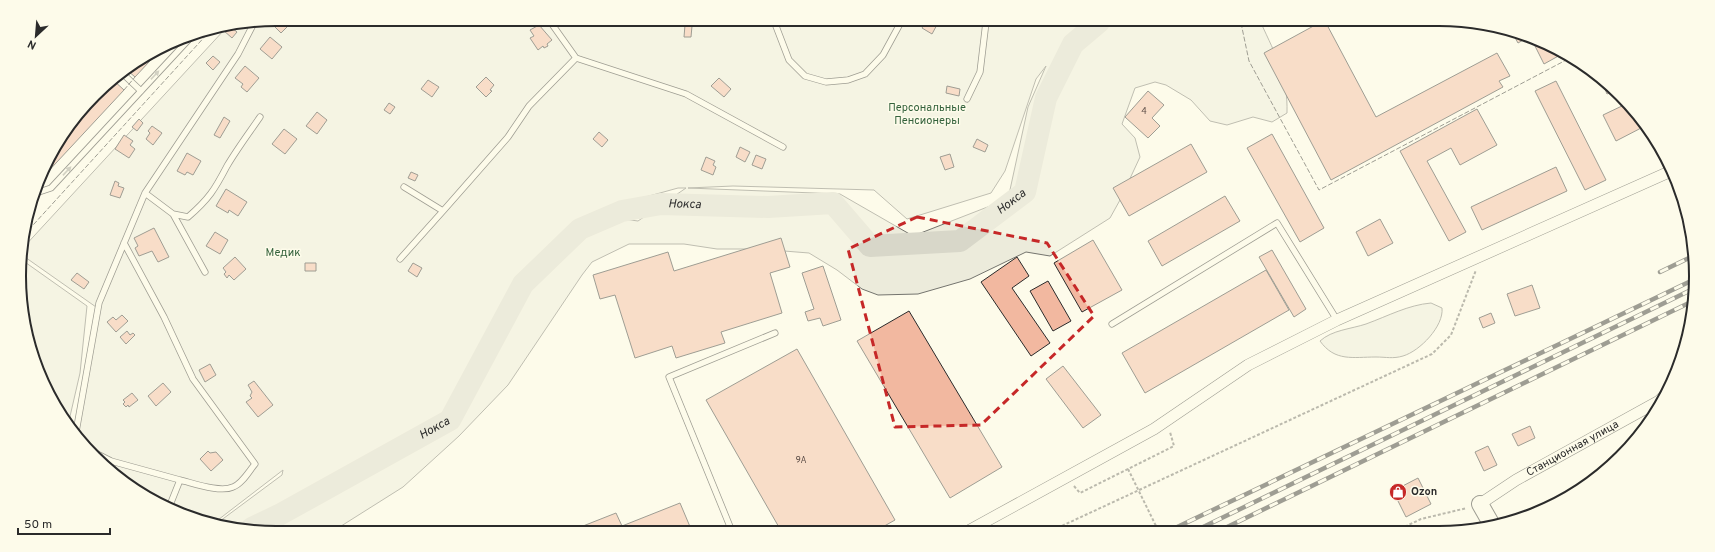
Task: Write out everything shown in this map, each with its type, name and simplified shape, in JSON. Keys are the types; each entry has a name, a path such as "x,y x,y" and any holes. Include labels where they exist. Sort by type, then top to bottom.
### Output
{"street":[{"path":"977,526 1154,429 1248,365 1337,320 1667,173"},
{"name":"Станционная улица","path":"1480,504 1516,480 1654,404"},
{"path":"1480,504 1490,521"}],"lane":[{"path":"553,26 576,58 686,94 783,147"},
{"path":"776,26 789,60 805,76 826,82 848,80 865,74 883,55 899,26"},
{"path":"967,99 980,72 986,26"},
{"path":"77,427 99,303 145,193 238,54 252,27"},
{"path":"41,191 51,188 186,43"},
{"path":"400,260 508,137 529,106 576,58"},
{"path":"126,77 141,91"},
{"path":"173,214 188,217 203,204 220,182 228,166 260,117"},
{"path":"404,187 443,211"},
{"path":"145,193 173,214 205,272"},
{"path":"1112,324 1277,223 1337,320"},
{"path":"103,457 111,461 211,488 233,488 255,464 193,379 164,317 124,244"},
{"path":"730,526 669,377 775,333"},
{"path":"171,503 180,480"}],"path":[{"path":"1062,526 1432,354 1451,335 1482,255"},
{"path":"1080,493 1174,446"},
{"path":"1128,469 1156,526"},
{"path":"1406,526 1421,519 1480,504"}],"highlighted area":[{"path":"917,217 1047,243 1094,316 981,425 895,427 848,249"}],"green space":[{"path":"276,26 1262,26 1280,66 1287,100 1287,113 1272,122 1253,117 1227,125 1210,121 1191,100 1166,85 1155,82 1135,88 1122,124 1135,138 1140,157 1110,218 1050,256 1026,252 970,279 918,294 878,295 862,289 837,270 809,253 759,249 717,249 684,244 629,244 592,262 508,385 459,436 403,487 341,526 276,526 243,524 222,520 282,475 283,470 219,519 180,507 151,493 111,464 88,441 76,425 96,307 27,259 28,242 222,32 243,28","holes":["1046,66 1028,107 1008,199 913,236 840,194 688,188 733,186 874,190 907,219 991,193 1005,171 1036,79","678,188 686,188 638,221 594,215 613,206"]},
{"path":"27,263 87,306 80,373 70,417 59,401 39,356 28,309"},
{"path":"1431,303 1442,308 1442,315 1435,330 1417,349 1403,356 1393,358 1345,357 1332,352 1320,341 1330,334 1366,324 1406,308"}],"building":[{"path":"274,26 288,26 281,33"},
{"path":"540,26 552,40 547,44 548,46 544,48 543,46 538,50 530,38 534,36 530,30"},
{"path":"685,26 692,26 691,37 684,37"},
{"path":"923,26 936,26 932,34 922,28"},
{"path":"1314,26 1328,26 1376,117 1497,53 1510,76 1499,81 1503,87 1331,180 1264,53"},
{"path":"234,30 237,32 232,38 225,32"},
{"path":"270,37 282,47 272,59 260,49"},
{"path":"1515,38 1523,40 1518,43"},
{"path":"1534,45 1558,56 1544,64"},
{"path":"213,56 220,62 213,70 206,63"},
{"path":"152,58 135,77 130,73"},
{"path":"245,66 259,78 247,92 241,87 243,84 235,78"},
{"path":"486,77 494,85 490,90 492,91 486,97 476,87"},
{"path":"719,78 731,89 724,97 711,86"},
{"path":"428,80 439,87 432,97 421,89"},
{"path":"1556,81 1606,180 1585,190 1535,91"},
{"path":"117,83 124,90 50,170 68,137 99,99"},
{"path":"947,86 960,89 959,96 946,93"},
{"path":"1148,91 1164,105 1152,118 1160,126 1148,138 1125,117"},
{"path":"389,103 395,107 390,114 384,110"},
{"path":"1622,106 1640,128 1616,141 1603,115"},
{"path":"1477,109 1497,145 1460,165 1451,148 1427,161 1466,232 1449,241 1400,151"},
{"path":"317,112 327,120 317,134 306,126"},
{"path":"224,117 230,121 220,138 214,135"},
{"path":"139,119 143,123 137,131 132,127"},
{"path":"152,126 162,133 153,145 146,139 150,133 148,131"},
{"path":"284,129 297,139 285,154 272,144"},
{"path":"599,132 608,140 602,147 593,139"},
{"path":"1272,134 1324,228 1300,242 1247,148"},
{"path":"124,135 133,141 130,145 135,149 129,158 115,149"},
{"path":"977,139 988,145 985,152 973,147"},
{"path":"1191,144 1207,172 1129,216 1113,188"},
{"path":"740,147 750,152 745,162 736,157"},
{"path":"187,153 201,161 193,175 187,172 185,175 177,171"},
{"path":"950,154 954,167 945,170 940,157"},
{"path":"756,155 766,159 762,169 752,165"},
{"path":"706,157 715,161 713,165 716,167 713,175 701,170"},
{"path":"1556,167 1567,191 1482,230 1471,207"},
{"path":"411,172 418,175 415,181 408,178"},
{"path":"115,181 119,183 118,186 124,188 120,198 110,195"},
{"path":"226,189 247,202 238,216 229,210 228,213 216,206"},
{"path":"1225,196 1240,221 1162,266 1148,241"},
{"path":"1380,219 1393,243 1368,256 1356,232"},
{"path":"154,228 169,257 158,262 152,251 139,256 135,248 138,246 134,238"},
{"path":"215,232 228,240 220,254 206,246"},
{"path":"781,238 790,267 770,273 782,313 721,332 725,343 676,358 672,346 635,358 615,295 600,299 593,275 668,252 674,271"},
{"path":"1093,240 1122,290 1082,312 1054,263"},
{"path":"1272,250 1306,309 1294,317 1259,257"},
{"path":"235,257 246,269 234,280 229,275 227,278 224,274 226,272 223,268"},
{"path":"1017,257 1029,276 1012,288 1050,343 1031,356 981,282"},
{"path":"305,263 316,263 316,271 305,271"},
{"path":"413,263 422,268 417,277 408,271"},
{"path":"823,266 841,320 823,326 820,318 808,321 805,312 814,309 802,273"},
{"path":"1266,270 1289,310 1145,393 1122,353"},
{"path":"77,273 89,282 84,289 71,280"},
{"path":"1048,281 1071,321 1053,331 1030,291"},
{"path":"1532,285 1540,308 1515,316 1507,294"},
{"path":"909,311 1002,467 950,498 857,341"},
{"path":"1491,313 1495,323 1483,328 1479,318"},
{"path":"122,315 128,321 116,332 107,322 113,317 116,320"},
{"path":"127,331 130,335 133,333 135,335 126,344 120,337"},
{"path":"797,349 895,520 884,526 778,526 706,400"},
{"path":"210,364 216,375 205,382 199,370"},
{"path":"1063,366 1101,415 1083,428 1046,379"},
{"path":"254,381 273,405 258,417 246,402 252,398 250,396 252,392 248,385"},
{"path":"163,383 171,392 156,406 148,396"},
{"path":"132,393 138,400 129,407 128,405 126,407 123,404 125,402 123,400"},
{"path":"1530,426 1535,438 1518,446 1512,434"},
{"path":"1488,446 1497,465 1484,471 1475,452"},
{"path":"208,451 210,453 216,452 223,460 211,471 200,459"},
{"path":"1418,478 1431,504 1406,517 1393,491"},
{"path":"680,503 690,526 622,526"},
{"path":"616,513 622,526 583,526"}],"waterway":[{"name":"Нокса","path":"258,525 450,420 523,284 580,229 622,211 661,204 768,207 833,203 870,246 960,241 1025,192 1046,98 1073,44 1094,26"}],"railway":[{"path":"1660,272 1688,258"},
{"path":"1179,526 1689,282"},
{"path":"1205,526 1688,291"},
{"path":"1229,526 1687,304"}],"fence":[{"path":"1242,26 1249,61 1319,190 1566,60"},
{"path":"31,227 205,37"},
{"path":"124,90 135,77"}],"place":[{"name":"Ozon","path":"1398,492"}],"park label":[{"name":"Персональные Пенсионеры","path":"927,114"},
{"name":"Медик","path":"283,253"}]}
